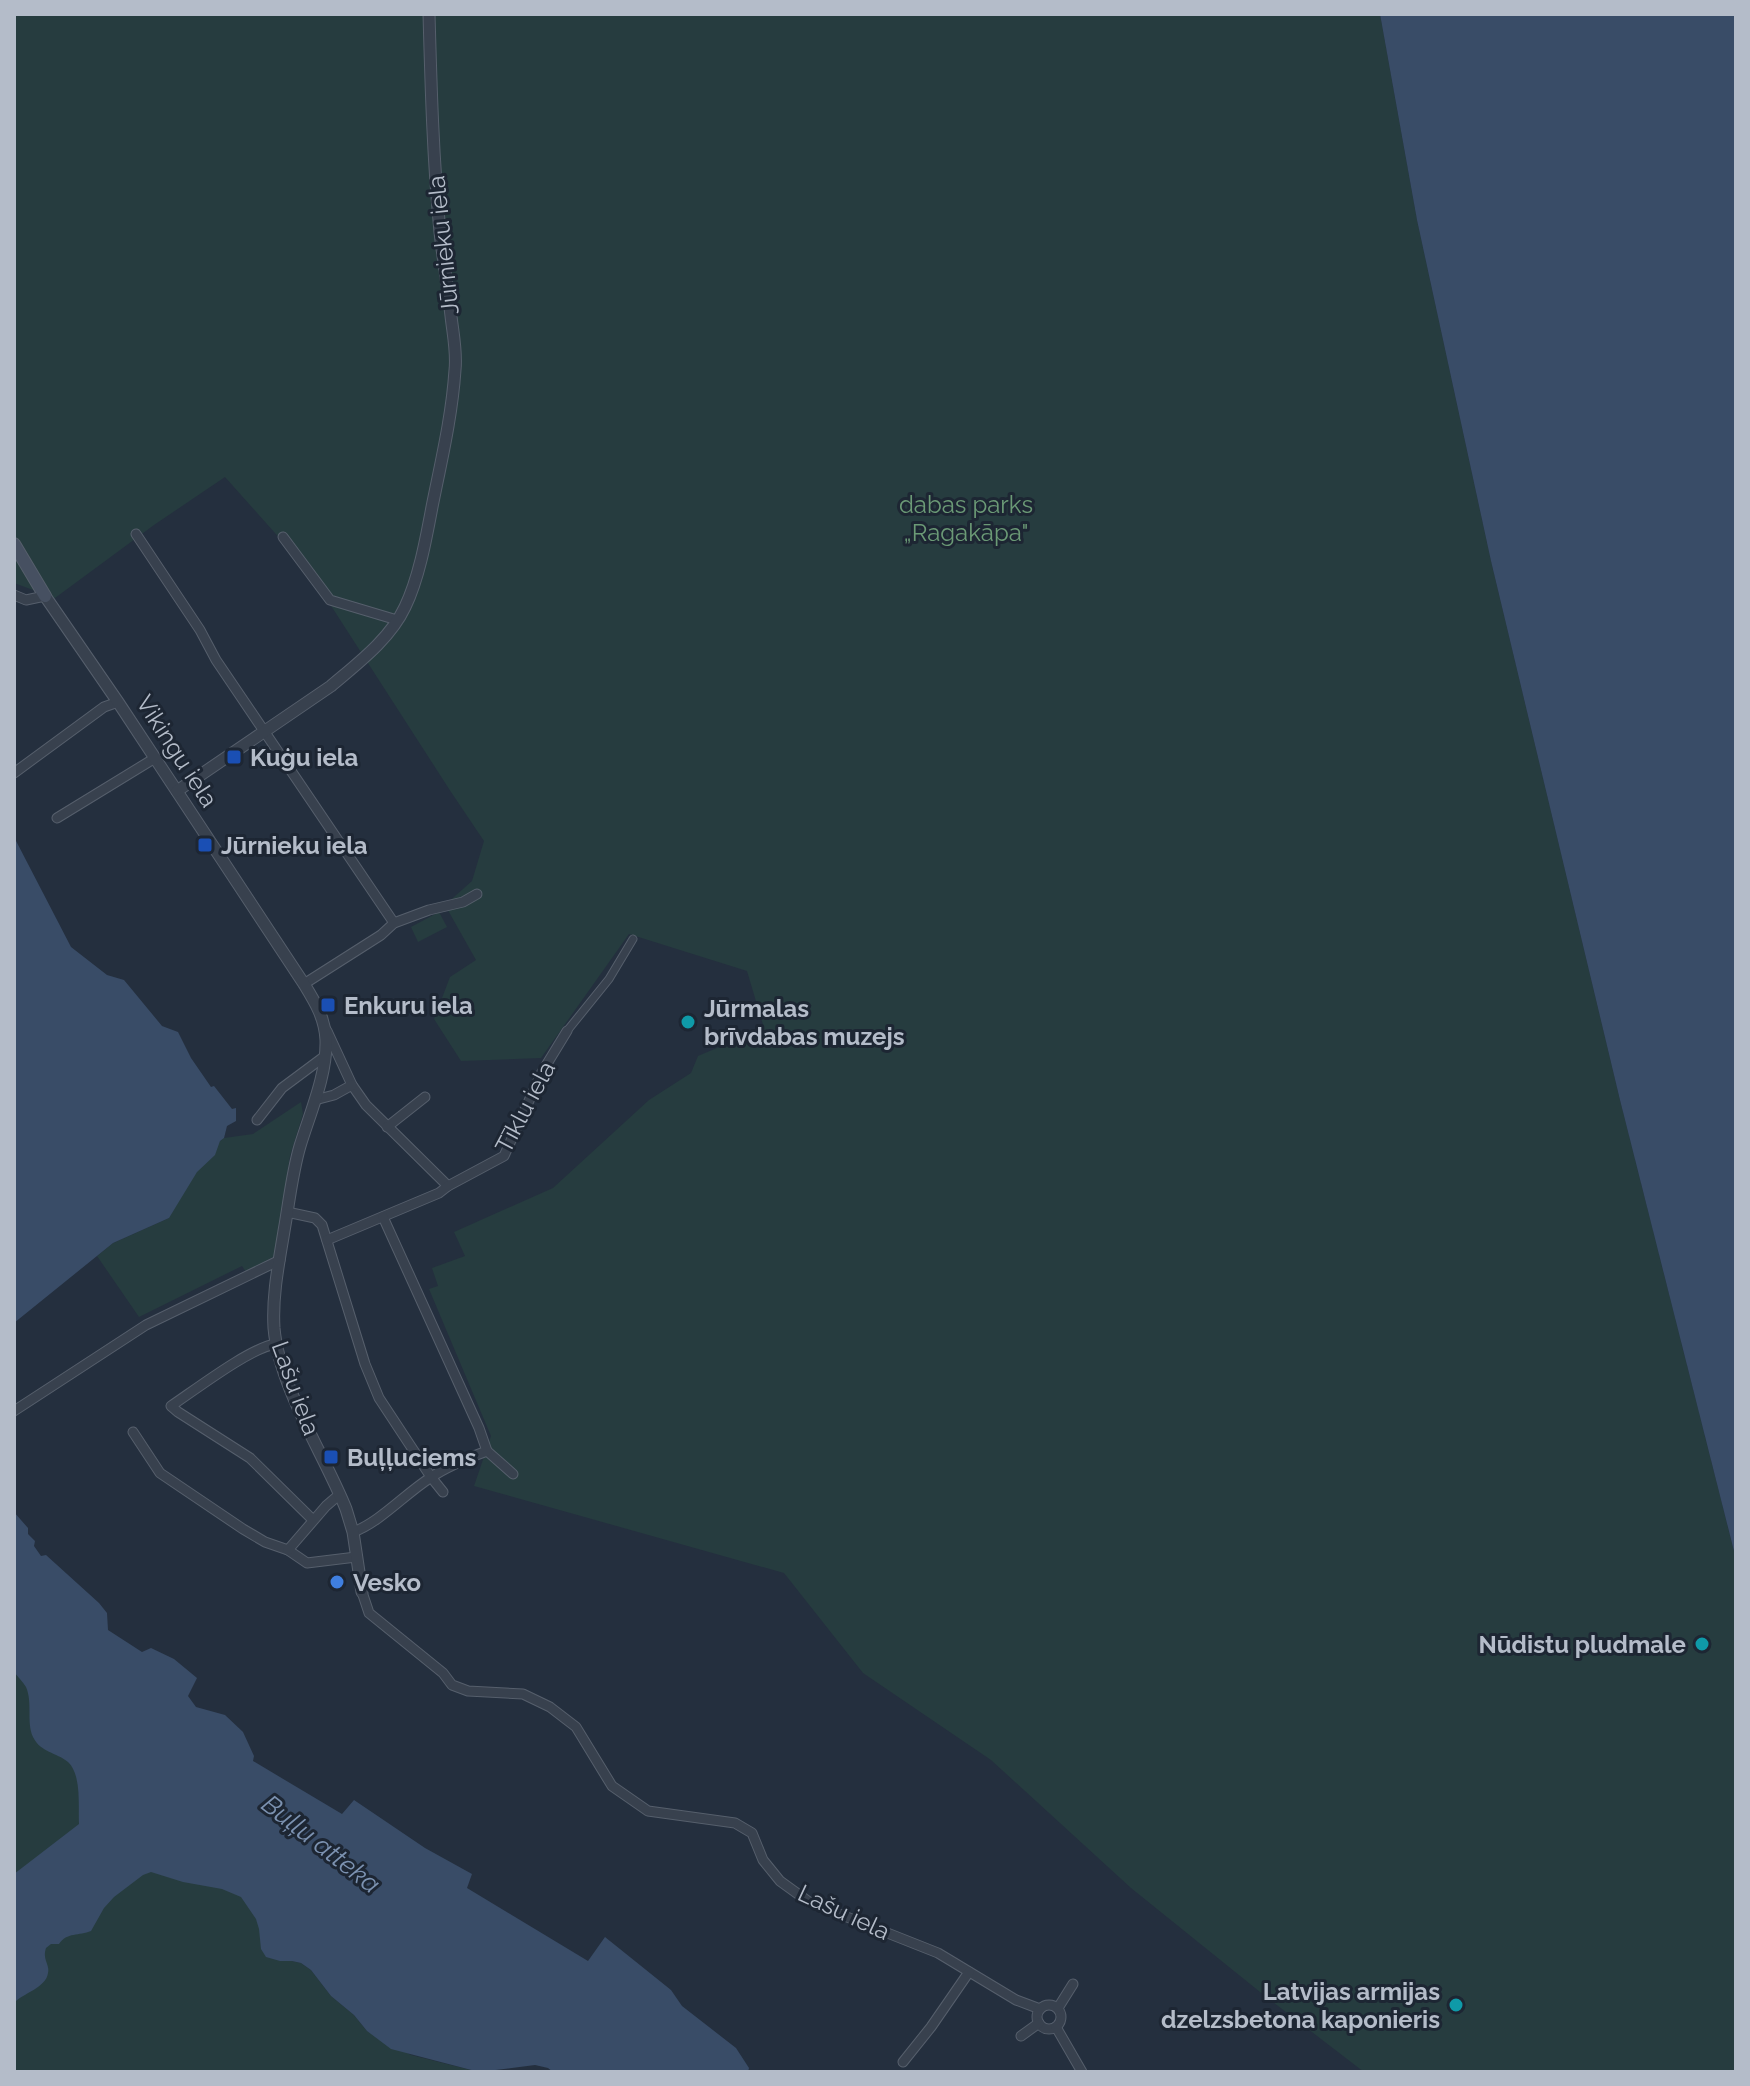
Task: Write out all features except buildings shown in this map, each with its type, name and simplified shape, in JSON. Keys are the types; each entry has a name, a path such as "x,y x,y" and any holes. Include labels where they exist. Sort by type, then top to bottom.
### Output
{"main road":[{"name":"Vikingu iela","path":"14,544 45,596"}],"street":[{"name":"Jūrnieku iela","path":"177,791 343,676 381,641 405,607 412,590 426,539 456,369 432,142 429,14"},
{"path":"136,534 200,630 216,660 394,923"},
{"path":"283,537 330,600 397,620"},
{"path":"14,595 26,600 45,596"},
{"name":"Vikingu iela","path":"45,596 304,984 325,1024 325,1056 315,1100 298,1151 280,1260"},
{"path":"14,773 104,707 118,702"},
{"path":"57,818 155,758"},
{"path":"304,984 381,935 394,923 463,902 477,894"},
{"name":"Tīklu iela","path":"327,1240 439,1193 504,1156 542,1072 567,1031 609,979 633,939"},
{"path":"325,1024 352,1085 366,1105 448,1186"},
{"path":"257,1120 282,1088 325,1056"},
{"path":"315,1100 334,1095 352,1085"},
{"path":"387,1127 425,1097"},
{"path":"287,1212 315,1218 322,1225 365,1364 379,1398 443,1492"},
{"path":"383,1217 487,1451 511,1473 523,1467"},
{"path":"14,1411 146,1325 280,1260"},
{"name":"Lašu iela","path":"280,1260 275,1288 276,1344 285,1375 340,1494 353,1532 362,1592 369,1613 443,1673 452,1685 468,1691 523,1694 550,1707 576,1727 612,1786 648,1811 735,1823 752,1833 763,1860 780,1881 809,1902 938,1953 1016,2000 1040,2009 1051,2004 1058,2008"},
{"path":"276,1344 249,1354 171,1406 250,1458 313,1520"},
{"path":"133,1432 160,1473 265,1542 288,1550 307,1563 356,1557"},
{"path":"353,1532 431,1477 487,1451"},
{"path":"288,1550 340,1494"},
{"path":"903,2062 969,1972"},
{"path":"1040,2009 1037,2016 1039,2023 1045,2028 1056,2027 1061,2020 1058,2008 1073,1984"},
{"path":"1021,2036 1039,2023"},
{"path":"1056,2027 1082,2072"}],"green space":[{"name":"dabas parks „Ragakāpa\"","path":"14,14 1380,14 1417,220 1491,561 1620,1100 1736,1559 1736,2072 1364,2072 1131,1888 991,1760 863,1673 784,1573 474,1486 491,1436 429,1289 438,1286 432,1268 465,1256 454,1232 553,1188 649,1100 691,1073 698,1056 764,1028 747,971 629,934 541,1058 461,1061 434,1019 450,977 476,960 445,905 472,881 484,841 308,570 225,477 55,598 14,583"},
{"path":"439,912 447,927 418,942 411,927"},
{"path":"301,1102 303,1114 290,1156 275,1256 246,1272 242,1266 139,1317 97,1256 113,1243 169,1218 166,1212 220,1141 253,1134"},
{"path":"14,1653 321,1910 280,1961 301,1963 311,1970 331,1996 354,2015 367,2031 411,2055 479,2072 14,2072"}],"water":[{"path":"1380,14 1736,14 1736,1559 1620,1100 1491,561 1417,220"},
{"path":"14,837 71,947 107,975 124,980 162,1026 178,1032 211,1087 214,1086 232,1109 236,1108 236,1121 227,1126 215,1155 197,1172 169,1218 113,1243 14,1323"},
{"name":"Buļļu atteka","path":"14,1512 28,1528 28,1534 35,1541 34,1546 41,1556 46,1555 107,1613 108,1630 142,1652 151,1648 174,1659 197,1678 188,1696 196,1707 225,1715 243,1732 254,1756 253,1761 342,1814 354,1800 425,1848 472,1874 467,1888 588,1961 605,1937 671,1990 682,2006 736,2048 749,2068 748,2072 553,2072 535,2065 479,2072 391,2049 331,1996 311,1970 301,1963 266,1957 261,1949 256,1919 241,1897 222,1889 151,1872 114,1897 91,1931 69,1936 59,1944 46,1948 46,1978 14,2003 14,1874 79,1824 75,1775 68,1762 44,1749 33,1737 28,1693 14,1672"}],"place":[{"name":"Kuģu iela","path":"234,757"},
{"name":"Jūrnieku iela","path":"205,845"},
{"name":"Enkuru iela","path":"328,1005"},
{"name":"Jūrmalas brīvdabas muzejs","path":"688,1022"},
{"name":"Buļļuciems","path":"331,1457"},
{"name":"Vesko","path":"337,1582"},
{"name":"Nūdistu pludmale","path":"1702,1644"},
{"name":"Latvijas armijas dzelzsbetona kaponieris","path":"1456,2005"}]}
